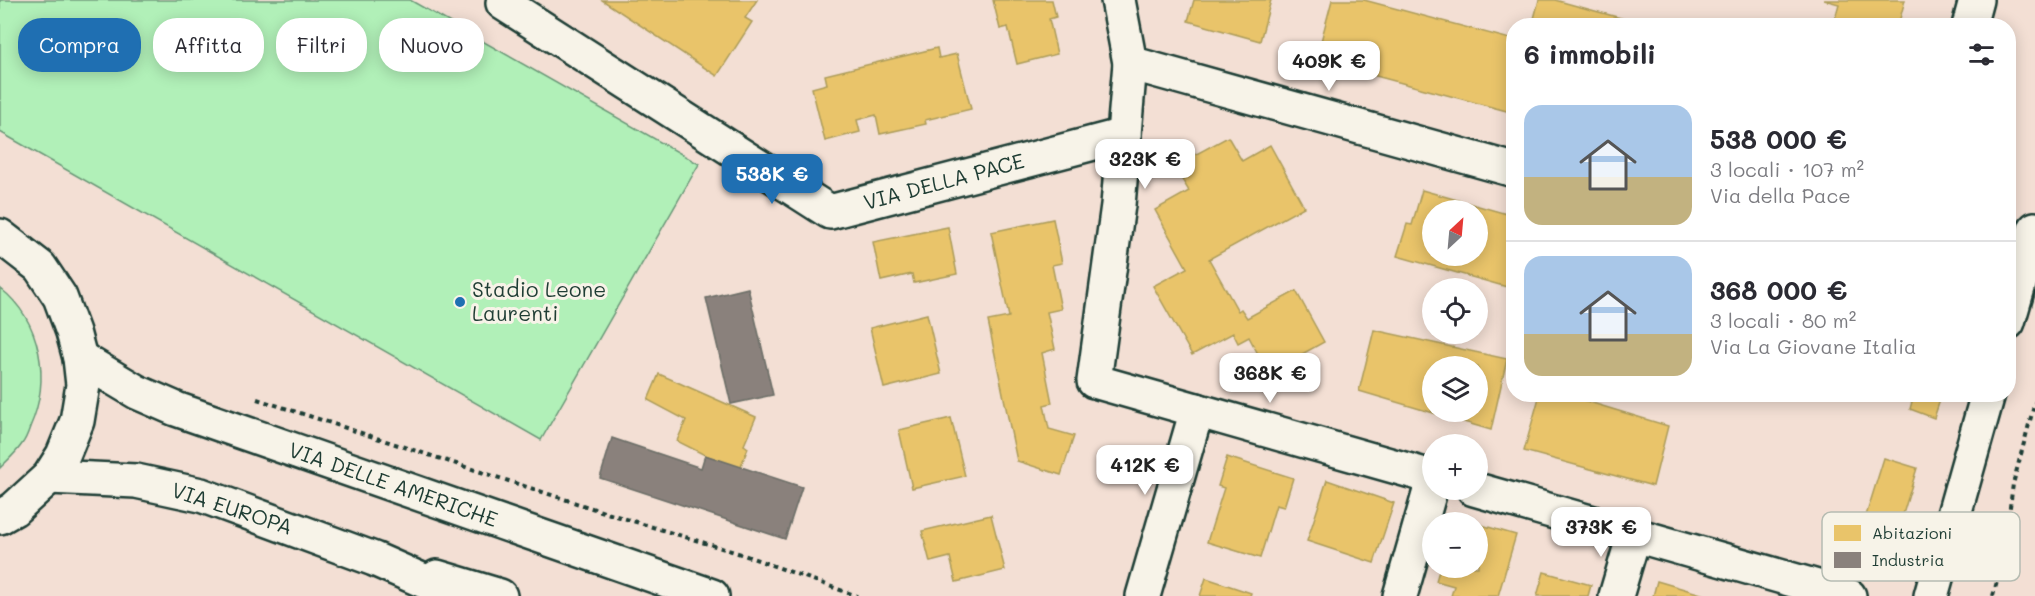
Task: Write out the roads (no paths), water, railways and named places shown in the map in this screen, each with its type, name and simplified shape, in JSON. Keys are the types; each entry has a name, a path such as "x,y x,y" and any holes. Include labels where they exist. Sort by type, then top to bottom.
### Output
{"street":[{"name":"VIA DELLA PACE","path":"505,0 503,3 830,212 1124,135"},
{"path":"1118,0 1130,63 1118,205 1094,381 1422,474"},
{"path":"1971,18 1976,0"},
{"path":"1130,63 1506,168"},
{"path":"2016,293 2035,229"},
{"path":"0,236 40,267 60,297 80,358 83,385 76,421 63,455 50,477 14,509 0,517"},
{"name":"VIA DELLE AMERICHE","path":"80,358 137,392 177,409 712,596"},
{"path":"1955,512 1986,402"},
{"path":"1143,596 1197,410"},
{"name":"VIA EUROPA","path":"50,477 136,481 201,495 374,559"},
{"path":"1488,493 1849,596"},
{"path":"1400,596 1427,500"},
{"path":"1616,596 1634,534"},
{"path":"374,559 458,596"},
{"path":"374,559 500,596"},
{"path":"1931,596 1935,581"}],"place":[{"name":"Stadio Leone Laurenti","path":"460,302"}]}
